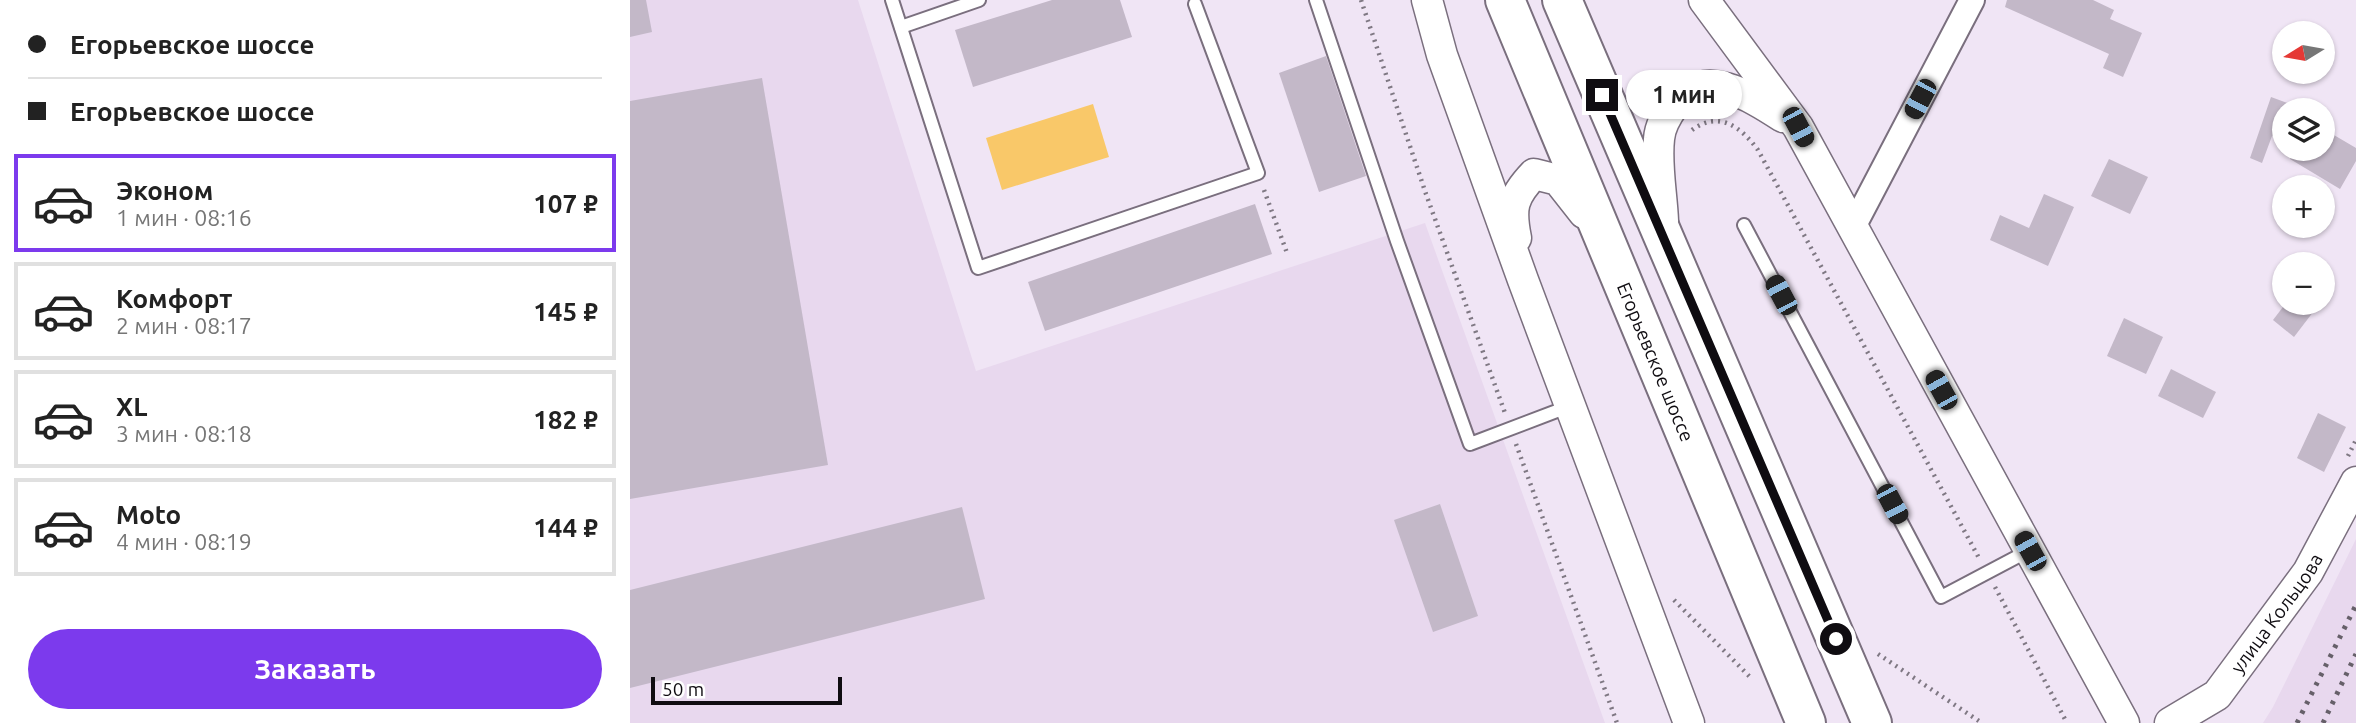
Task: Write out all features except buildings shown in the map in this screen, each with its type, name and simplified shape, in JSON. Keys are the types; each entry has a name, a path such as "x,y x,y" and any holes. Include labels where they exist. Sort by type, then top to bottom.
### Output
{"main road":[{"name":"Егорьевское шоссе","path":"1505,0 1806,723"},
{"path":"1562,0 1870,719"}],"street":[{"path":"1427,0 1442,55 1523,280 1689,723"},
{"path":"1704,0 1798,127 2124,723"},
{"path":"1853,229 1972,0"},
{"path":"1664,237 1659,139 1665,117 1682,94 1706,85 1735,89 1798,127"},
{"path":"1523,280 1511,211 1521,187 1534,174 1558,180 1575,198 1609,253"},
{"name":"улица Кольцова","path":"2170,723 2217,695 2308,572 2356,482"}],"lane":[{"path":"892,0 978,268 1258,173 1199,1"},
{"path":"901,27 979,0"},
{"path":"1316,0 1397,241 1470,444 1570,406"},
{"path":"1744,225 1941,597 2030,551"}],"path":[{"path":"1361,0 1426,194 1617,723"},
{"path":"1681,138 1703,122 1722,122 1742,130 1758,150 2067,723"},
{"path":"1258,173 1287,253"},
{"path":"1673,600 1761,688"},
{"path":"1870,648 1982,723"}],"shaded area":[{"path":"630,0 858,0 976,371 1425,223 1605,723 630,723"},
{"path":"1093,104 1109,157 1002,190 986,138"},
{"path":"2356,539 2356,723 2263,723 2273,707"}],"railway":[{"path":"2297,723 2356,605"},
{"path":"2323,723 2356,654"}],"route":[{"path":"1602,95 1836,639"}]}
